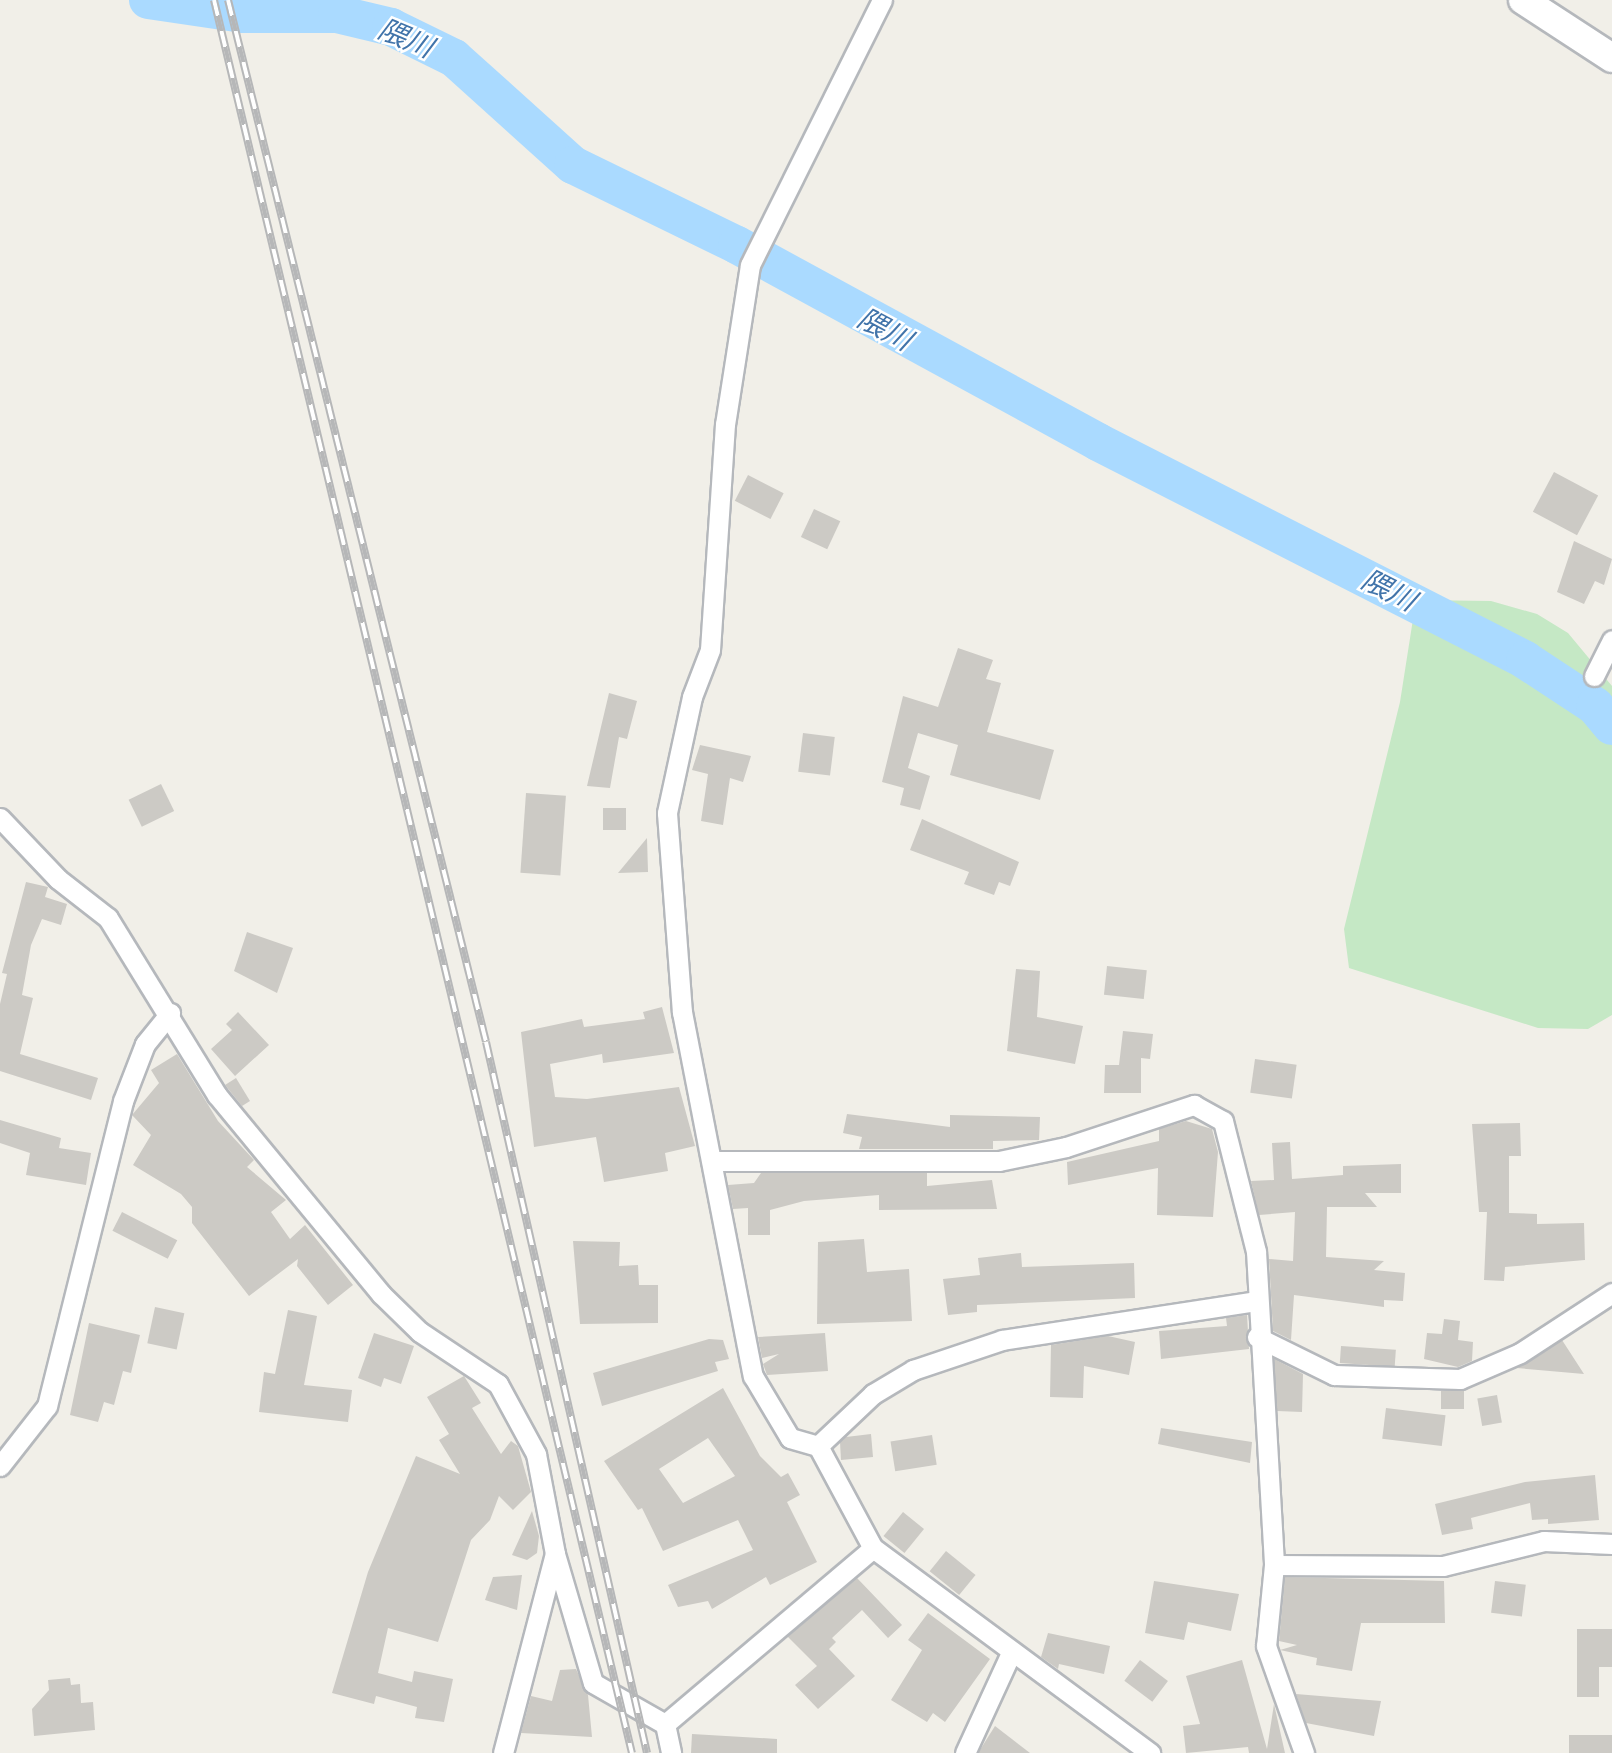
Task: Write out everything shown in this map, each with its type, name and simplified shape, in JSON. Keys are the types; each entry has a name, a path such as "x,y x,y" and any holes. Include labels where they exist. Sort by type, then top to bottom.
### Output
{"main road":[{"path":"1523,0 1612,58"}],"street":[{"path":"882,0 750,265 725,424 710,650 692,697 667,813 681,1012 713,1161 753,1376 790,1438 818,1446 873,1548 1150,1753"},
{"path":"1594,676 1612,640"},
{"path":"2,821 58,879 108,918 170,1013 217,1095 381,1294 420,1332 498,1384 536,1454 555,1555 593,1683 665,1724 671,1753"},
{"path":"0,1465 47,1406 123,1101 145,1044 170,1013"},
{"path":"713,1161 999,1161 1066,1147 1194,1105 1223,1121 1256,1251 1257,1336 1274,1565 1266,1646 1304,1753"},
{"path":"1257,1336 1334,1375 1460,1379 1520,1353 1612,1293"},
{"path":"818,1446 873,1394 903,1376 989,1345 1256,1301"},
{"path":"1274,1565 1443,1566 1544,1541 1612,1544"},
{"path":"665,1724 873,1548"},
{"path":"503,1753 555,1555"},
{"path":"965,1753 1012,1651"}],"green space":[{"path":"1416,600 1491,601 1537,614 1568,633 1612,686 1612,1015 1588,1029 1538,1028 1349,968 1344,929 1400,702"}],"building":[{"path":"1554,472 1598,495 1577,535 1533,512"},
{"path":"748,475 784,493 770,519 735,501"},
{"path":"814,509 840,521 827,549 801,537"},
{"path":"1574,541 1612,559 1604,585 1595,581 1584,604 1557,592"},
{"path":"958,648 993,660 986,679 1001,683 987,732 1054,750 1040,800 950,775 958,745 918,733 908,768 930,776 920,810 900,805 904,788 882,782 903,696 938,707"},
{"path":"609,693 637,701 627,739 619,737 610,788 587,786"},
{"path":"803,733 835,737 830,776 798,772"},
{"path":"700,745 751,756 743,782 730,778 723,825 701,821 708,774 692,770"},
{"path":"161,784 174,811 142,827 129,800"},
{"path":"526,793 566,796 560,876 520,873"},
{"path":"603,808 626,808 626,830 603,830"},
{"path":"922,819 1019,862 1010,886 999,882 994,895 964,884 969,872 910,850"},
{"path":"647,838 648,872 618,873"},
{"path":"26,882 48,887 45,897 67,904 61,925 42,919 31,945 22,995 33,998 20,1054 98,1078 91,1100 0,1071 0,1004 7,974 2,973"},
{"path":"247,932 293,948 277,993 234,971"},
{"path":"1107,966 1147,970 1144,999 1104,995"},
{"path":"1016,969 1040,971 1037,1017 1083,1026 1075,1064 1007,1051"},
{"path":"662,1007 674,1053 603,1063 602,1054 550,1064 555,1097 587,1099 679,1087 695,1146 665,1153 668,1171 604,1182 596,1137 534,1147 521,1032 582,1019 584,1027 645,1019 643,1012"},
{"path":"238,1012 269,1045 235,1076 211,1049 232,1030 226,1024"},
{"path":"1123,1031 1153,1034 1150,1059 1141,1058 1141,1093 1104,1093 1105,1065 1119,1065"},
{"path":"177,1054 218,1121 254,1160 247,1167 286,1200 271,1212 290,1239 305,1225 353,1285 328,1305 297,1266 298,1259 249,1296 192,1223 192,1207 181,1194 133,1165 151,1135 132,1115 159,1083 151,1070"},
{"path":"1255,1059 1297,1065 1292,1099 1250,1093"},
{"path":"236,1078 250,1101 242,1106 225,1085"},
{"path":"847,1114 950,1127 950,1115 1040,1117 1039,1140 993,1141 993,1149 859,1149 862,1137 843,1133"},
{"path":"0,1120 61,1138 59,1148 91,1153 86,1185 26,1175 30,1153 0,1143"},
{"path":"1186,1121 1212,1129 1218,1152 1213,1217 1157,1215 1158,1168 1068,1185 1067,1162 1159,1141 1159,1129"},
{"path":"1520,1123 1521,1156 1509,1156 1509,1213 1537,1214 1537,1224 1584,1223 1585,1260 1505,1267 1504,1281 1484,1280 1487,1212 1479,1212 1472,1124"},
{"path":"1290,1142 1292,1179 1343,1175 1343,1166 1401,1164 1401,1193 1365,1193 1377,1207 1327,1207 1326,1257 1384,1261 1374,1270 1405,1273 1403,1301 1384,1300 1384,1307 1294,1295 1291,1340 1273,1331 1269,1259 1293,1261 1295,1212 1259,1215 1251,1181 1274,1180 1272,1143"},
{"path":"761,1173 927,1173 927,1186 992,1180 997,1209 879,1210 879,1195 804,1201 770,1210 770,1235 748,1235 748,1208 733,1209 728,1185 754,1183"},
{"path":"122,1212 177,1240 168,1259 112,1231"},
{"path":"864,1239 867,1272 909,1269 912,1321 817,1324 818,1242"},
{"path":"573,1241 620,1242 619,1266 638,1265 639,1285 658,1285 658,1323 580,1324"},
{"path":"1021,1253 1022,1267 1134,1263 1135,1298 977,1305 977,1312 948,1315 943,1279 980,1275 978,1258"},
{"path":"155,1307 184,1313 177,1349 147,1343"},
{"path":"288,1310 317,1316 304,1385 352,1390 348,1422 259,1412 264,1372 275,1374"},
{"path":"1247,1315 1249,1349 1161,1359 1159,1331 1227,1326 1226,1318"},
{"path":"1444,1319 1460,1321 1458,1340 1473,1342 1472,1361 1458,1367 1424,1359 1427,1333 1442,1334"},
{"path":"89,1323 140,1335 131,1373 123,1371 114,1405 104,1402 98,1422 70,1415"},
{"path":"374,1333 414,1346 401,1384 384,1378 381,1387 358,1378"},
{"path":"825,1333 828,1371 767,1375 763,1364 779,1354 762,1358 758,1337"},
{"path":"1108,1336 1135,1342 1129,1375 1084,1366 1083,1398 1050,1397 1051,1345"},
{"path":"709,1339 723,1340 729,1359 715,1362 718,1371 602,1406 593,1373"},
{"path":"1562,1340 1584,1374 1517,1368 1527,1363"},
{"path":"1341,1346 1396,1350 1395,1367 1340,1363"},
{"path":"1274,1359 1303,1374 1302,1412 1277,1411"},
{"path":"464,1376 481,1403 472,1408 501,1454 511,1441 518,1446 531,1492 513,1510 499,1496 490,1520 471,1540 438,1642 388,1628 378,1673 412,1682 414,1671 453,1679 444,1722 415,1718 417,1707 376,1696 374,1704 332,1693 368,1572 416,1456 460,1474 439,1440 449,1434 427,1397"},
{"path":"723,1388 760,1456 781,1477 788,1473 800,1495 787,1502 817,1562 770,1585 766,1577 712,1609 708,1601 678,1607 668,1585 753,1550 738,1520 663,1551 642,1508 638,1510 604,1461","holes":["708,1438 735,1476 683,1503 659,1469"]},
{"path":"1441,1391 1464,1391 1464,1409 1441,1409"},
{"path":"1497,1395 1502,1423 1482,1426 1477,1398"},
{"path":"1386,1408 1446,1415 1442,1446 1382,1439"},
{"path":"1161,1428 1252,1442 1250,1463 1158,1444"},
{"path":"871,1434 873,1457 841,1460 840,1442 846,1437"},
{"path":"932,1435 937,1465 895,1471 891,1442"},
{"path":"1595,1475 1599,1520 1548,1524 1548,1519 1532,1520 1530,1503 1471,1518 1473,1529 1442,1535 1435,1504 1525,1482"},
{"path":"532,1511 539,1536 537,1553 527,1560 512,1555"},
{"path":"903,1512 924,1529 904,1553 883,1536"},
{"path":"946,1551 976,1575 959,1595 930,1571"},
{"path":"522,1575 517,1610 485,1600 493,1577"},
{"path":"1285,1577 1444,1581 1445,1623 1361,1623 1352,1671 1316,1665 1317,1658 1280,1650 1297,1645 1279,1641"},
{"path":"857,1578 902,1625 888,1638 862,1610 832,1638 836,1642 829,1649 855,1676 818,1709 795,1685 817,1666 787,1636"},
{"path":"1154,1581 1239,1594 1231,1631 1188,1622 1184,1640 1145,1633"},
{"path":"1495,1581 1526,1585 1522,1617 1491,1613"},
{"path":"928,1613 990,1659 945,1722 933,1713 927,1722 891,1700 922,1650 908,1640"},
{"path":"1577,1629 1612,1629 1612,1667 1599,1667 1599,1697 1577,1697"},
{"path":"1048,1633 1110,1646 1104,1674 1059,1664 1058,1669 1041,1657"},
{"path":"1140,1660 1168,1681 1152,1702 1124,1681"},
{"path":"1242,1660 1267,1749 1274,1704 1285,1753 1249,1753 1248,1747 1186,1753 1183,1726 1200,1724 1186,1676"},
{"path":"576,1669 588,1695 592,1737 521,1733 531,1696 552,1701 560,1670"},
{"path":"70,1678 71,1685 80,1684 81,1703 93,1702 95,1730 34,1736 32,1709 49,1690 48,1680"},
{"path":"1296,1694 1381,1701 1374,1736 1306,1723"},
{"path":"995,1726 1030,1753 978,1753"},
{"path":"692,1734 777,1739 777,1753 691,1753"},
{"path":"1569,1735 1612,1735 1612,1753 1569,1753"}],"waterway":[{"name":"隈川","path":"148,0 243,14 337,14 391,27 454,58 573,165 737,245 1098,442 1525,660 1595,706 1612,726"}],"railway":[{"path":"214,0 632,1753"},
{"path":"228,0 486,1042 647,1753"}]}
